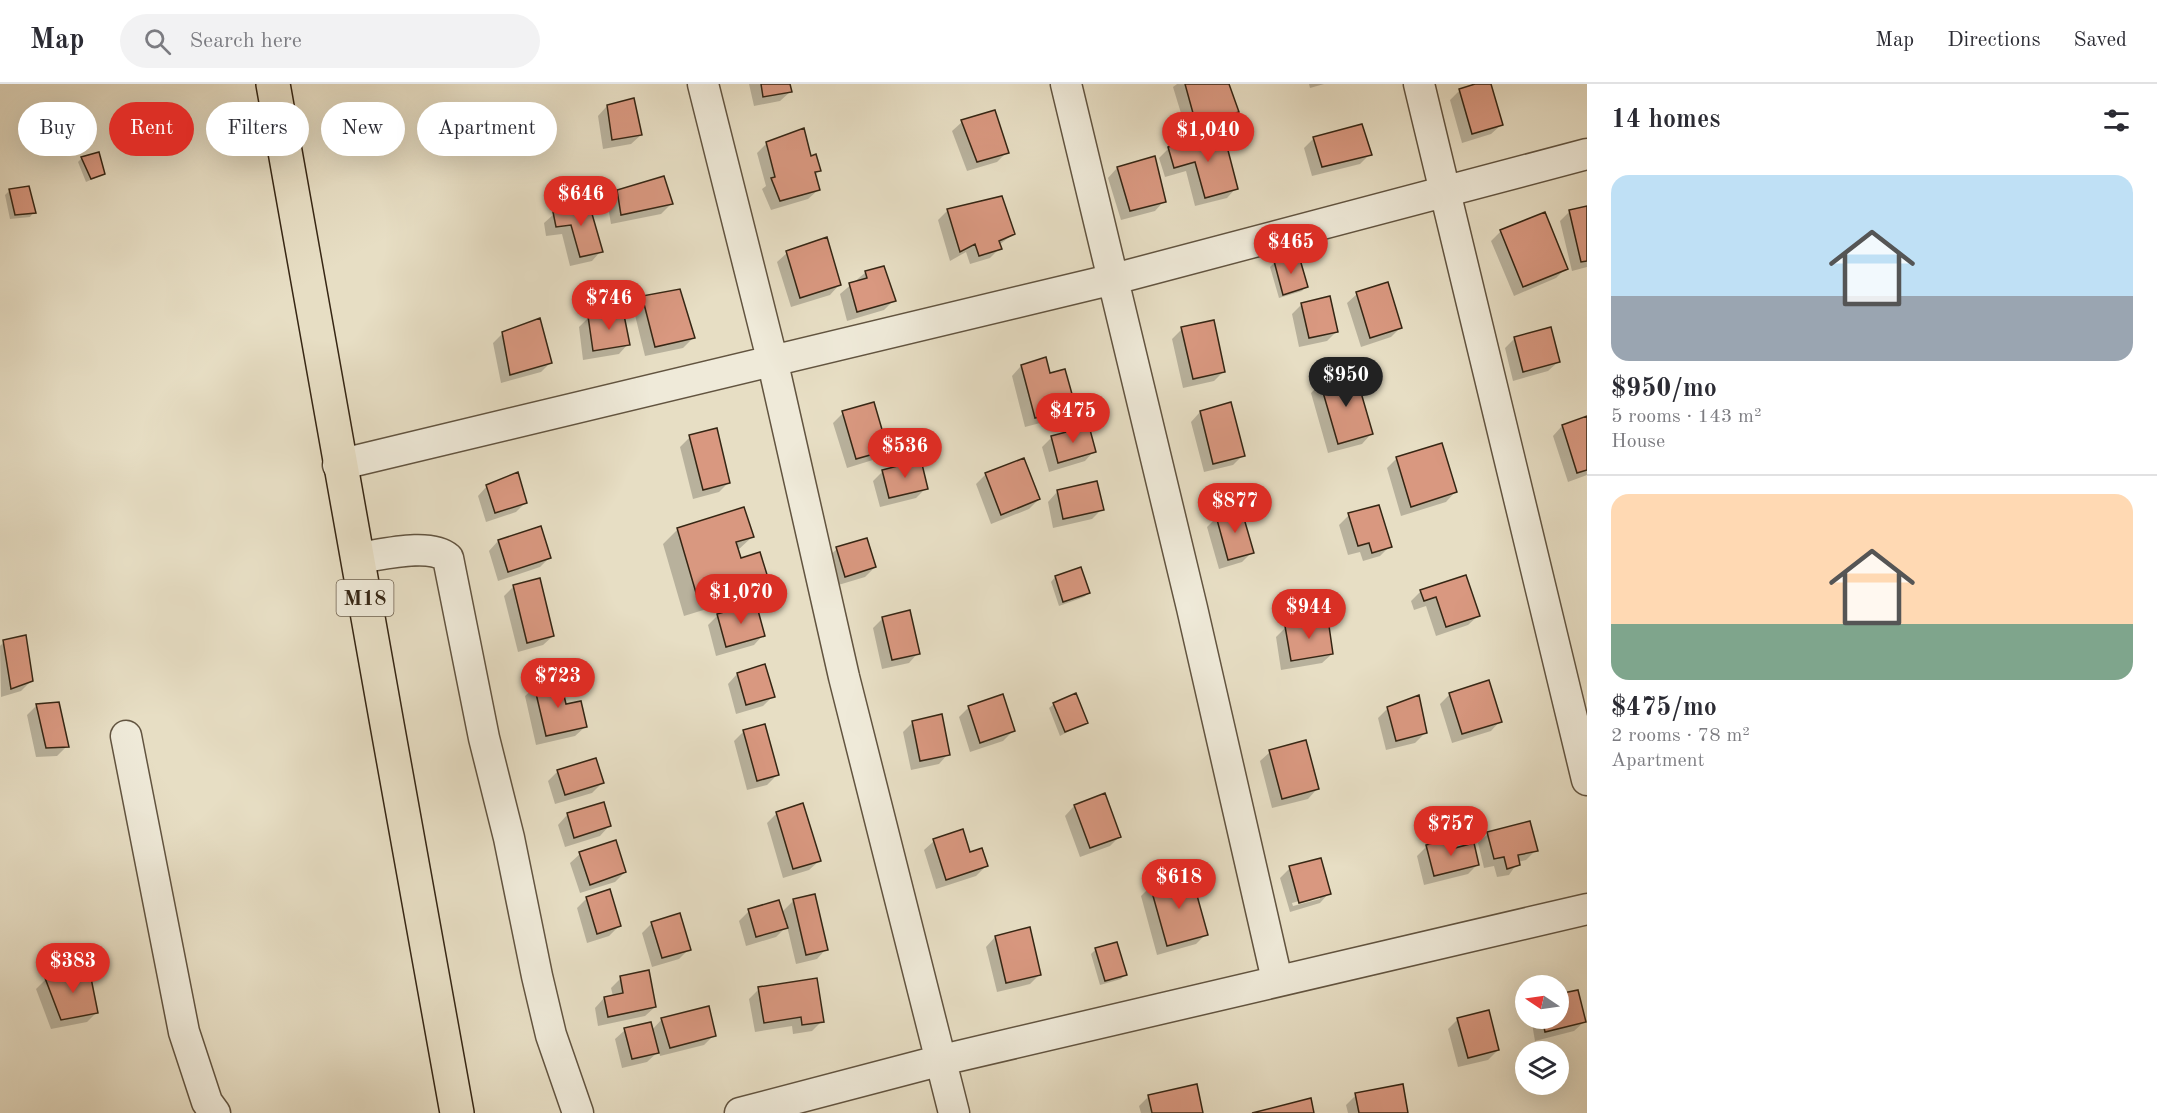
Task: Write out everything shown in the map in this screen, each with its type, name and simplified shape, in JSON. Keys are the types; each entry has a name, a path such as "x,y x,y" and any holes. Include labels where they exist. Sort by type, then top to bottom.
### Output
{"main road":[{"name":"M18","path":"273,84 338,465 358,558 457,1113"}],"street":[{"path":"703,84 772,359 844,676 954,1113"},
{"path":"1066,84 1114,279 1276,980"},
{"path":"1419,84 1587,780"},
{"path":"338,465 772,359 1114,279 1587,154"},
{"path":"358,558 429,549 442,552 448,558 484,738 509,838 551,1035 578,1113"},
{"path":"126,736 184,1032 207,1102 215,1113"},
{"path":"740,1113 942,1060 1587,909"}],"building":[{"path":"761,84 790,84 792,92 763,97"},
{"path":"1185,84 1229,84 1239,112 1196,124"},
{"path":"1475,84 1491,84 1503,125 1472,134 1459,89"},
{"path":"634,98 642,135 612,140 607,105"},
{"path":"995,110 1009,153 977,162 961,120"},
{"path":"1362,124 1372,155 1322,167 1313,137"},
{"path":"804,128 811,156 816,154 821,171 815,172 820,190 780,201 771,178 775,177 766,142"},
{"path":"1223,131 1238,189 1205,198 1195,162 1174,168 1168,147"},
{"path":"99,152 105,174 91,179 81,157 97,156"},
{"path":"1155,156 1166,202 1130,211 1117,167"},
{"path":"664,176 673,204 621,215 617,190"},
{"path":"29,186 36,213 15,215 9,189"},
{"path":"1002,196 1015,234 999,241 1002,249 979,256 975,244 960,252 947,209"},
{"path":"588,200 603,252 580,257 571,225 556,227 553,212"},
{"path":"1587,206 1587,261 1581,262 1569,210"},
{"path":"1545,212 1568,269 1523,287 1500,230"},
{"path":"827,237 841,285 800,298 786,251"},
{"path":"1299,256 1308,287 1283,295 1274,261"},
{"path":"884,266 896,301 857,312 849,283 867,278 865,271"},
{"path":"1388,282 1402,328 1370,338 1356,292"},
{"path":"680,289 695,338 655,347 642,296"},
{"path":"1330,296 1338,332 1309,338 1301,303"},
{"path":"623,310 630,345 593,351 588,316"},
{"path":"540,318 552,363 510,375 502,332"},
{"path":"1214,320 1225,372 1193,379 1181,327"},
{"path":"1551,327 1560,362 1523,372 1514,337"},
{"path":"1046,357 1050,373 1065,369 1072,394 1052,399 1056,412 1035,418 1021,365"},
{"path":"1355,372 1373,434 1338,444 1320,382"},
{"path":"874,402 888,450 856,459 842,411"},
{"path":"1231,402 1245,456 1213,464 1200,411"},
{"path":"1587,416 1587,470 1577,473 1562,425"},
{"path":"1089,426 1096,452 1058,463 1051,436"},
{"path":"717,428 730,483 703,490 689,435"},
{"path":"1442,443 1457,492 1411,507 1396,457"},
{"path":"1024,458 1040,499 1001,515 985,473"},
{"path":"921,460 928,489 889,498 882,470"},
{"path":"518,472 527,503 495,513 486,485"},
{"path":"1097,481 1104,510 1063,519 1057,490"},
{"path":"1379,505 1392,547 1372,553 1369,543 1358,546 1348,513"},
{"path":"744,507 754,537 736,542 741,558 760,552 769,581 699,603 677,528"},
{"path":"1241,508 1254,553 1228,560 1216,516"},
{"path":"541,526 551,558 508,572 498,540"},
{"path":"867,538 876,567 845,577 836,547"},
{"path":"1081,567 1090,593 1063,602 1055,576"},
{"path":"1466,575 1480,616 1446,627 1436,597 1424,601 1420,590"},
{"path":"540,578 554,636 527,643 513,585"},
{"path":"756,603 765,636 726,647 717,614"},
{"path":"910,610 920,654 892,660 882,617"},
{"path":"1328,619 1333,654 1291,661 1285,626"},
{"path":"26,635 33,681 11,689 3,640"},
{"path":"765,664 775,697 746,705 737,673"},
{"path":"560,679 566,704 581,701 587,727 546,736 534,685"},
{"path":"1489,680 1502,722 1462,734 1449,693"},
{"path":"1076,693 1088,723 1065,732 1053,703"},
{"path":"1003,694 1015,731 980,743 968,706"},
{"path":"1419,695 1427,733 1396,741 1387,707"},
{"path":"59,702 69,747 46,748 36,704"},
{"path":"942,714 950,755 920,761 912,721"},
{"path":"765,724 779,775 757,781 743,730"},
{"path":"1306,740 1319,789 1282,799 1269,750"},
{"path":"596,758 604,783 565,795 557,770"},
{"path":"1105,793 1121,837 1090,848 1074,805"},
{"path":"604,802 611,826 574,838 567,813"},
{"path":"803,803 821,861 793,869 776,812"},
{"path":"1530,821 1538,851 1518,855 1520,865 1507,869 1504,857 1494,859 1487,832"},
{"path":"963,829 970,852 982,848 988,866 946,880 933,839"},
{"path":"1448,839 1451,849 1474,843 1479,865 1434,876 1426,845"},
{"path":"616,840 626,872 590,885 579,852"},
{"path":"1321,858 1331,894 1299,903 1289,866"},
{"path":"1191,874 1208,935 1167,946 1150,885"},
{"path":"610,889 621,926 597,934 586,897"},
{"path":"815,894 828,950 806,955 793,899"},
{"path":"779,900 788,928 756,937 748,909"},
{"path":"680,913 691,950 662,958 651,922"},
{"path":"1030,927 1041,975 1006,983 995,936"},
{"path":"1117,942 1127,975 1105,981 1095,948"},
{"path":"89,968 98,1013 61,1020 45,978"},
{"path":"649,970 656,1007 608,1017 604,997 623,993 620,976"},
{"path":"817,978 824,1022 802,1025 801,1017 764,1023 758,987"},
{"path":"1578,990 1586,1022 1569,1026 1569,992"},
{"path":"709,1006 716,1036 670,1048 661,1018"},
{"path":"1489,1010 1499,1050 1468,1058 1457,1018"},
{"path":"651,1022 659,1053 632,1059 624,1028"},
{"path":"1197,1084 1203,1113 1152,1113 1148,1095"},
{"path":"1403,1084 1408,1113 1359,1113 1355,1093"},
{"path":"1311,1098 1314,1113 1252,1113"}]}
